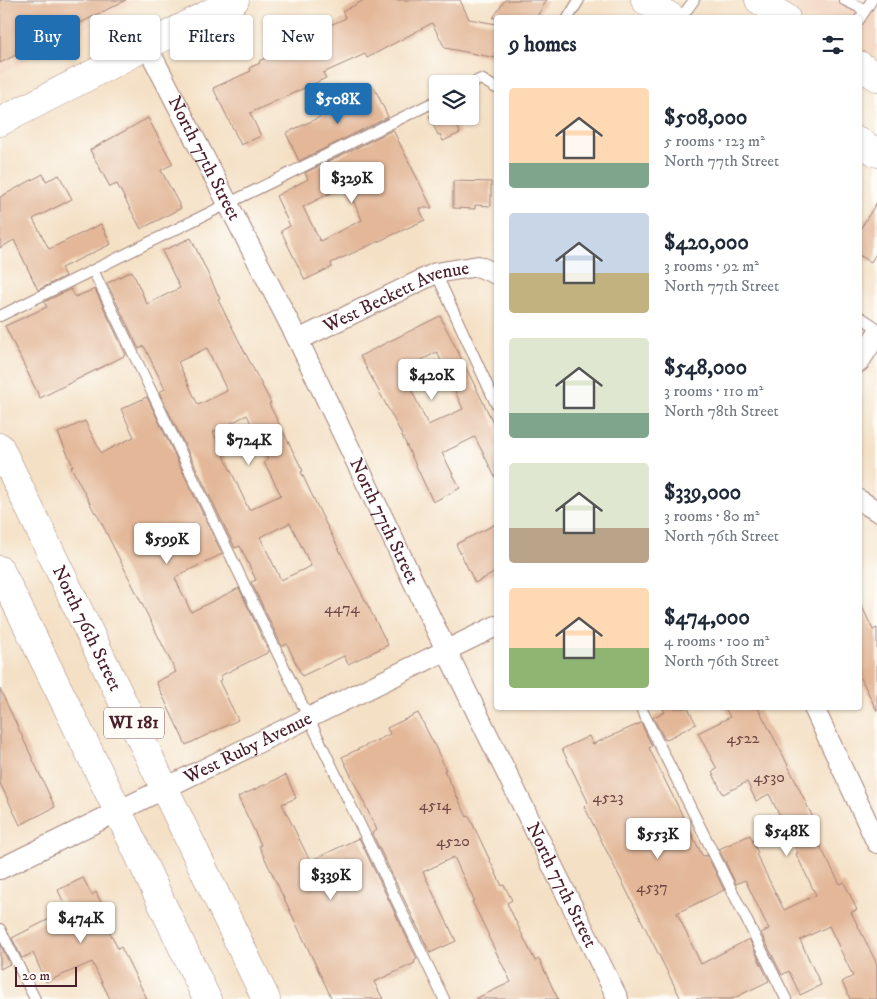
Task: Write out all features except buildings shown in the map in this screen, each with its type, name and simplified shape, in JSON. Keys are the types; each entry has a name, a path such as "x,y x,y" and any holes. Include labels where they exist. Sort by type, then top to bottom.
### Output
{"main road":[{"path":"160,39 235,0"},
{"path":"645,0 668,15"},
{"path":"759,0 782,15"},
{"path":"0,122 120,60"},
{"path":"862,67 877,77"},
{"path":"862,142 877,153"},
{"name":"North 76th Street","path":"0,447 266,999"},
{"name":"WI 181","path":"0,570 118,811 207,999"}],"street":[{"name":"North 77th Street","path":"154,60 298,340 446,650 618,999"},
{"name":"West Beckett Avenue","path":"298,340 436,273 478,266 494,273"},
{"path":"862,357 877,334"},
{"path":"862,502 877,511"},
{"name":"West Ruby Avenue","path":"0,869 494,627"},
{"path":"815,710 877,843"}],"lane":[{"path":"570,15 579,0"},
{"path":"683,15 694,0"},
{"path":"844,0 866,10"},
{"path":"862,16 872,0"},
{"path":"479,80 481,79 494,87"},
{"path":"0,316 429,104"},
{"path":"93,270 444,999"},
{"path":"436,273 494,400"},
{"path":"862,318 877,328"},
{"path":"642,710 786,999"},
{"path":"0,929 35,999"}],"shaded area":[{"path":"0,0 138,0 110,15 90,15 90,26 80,31 80,15 15,15 15,60 26,60 0,74"},
{"path":"759,0 877,0 877,47 864,68 862,67 862,15 783,15"}]}
